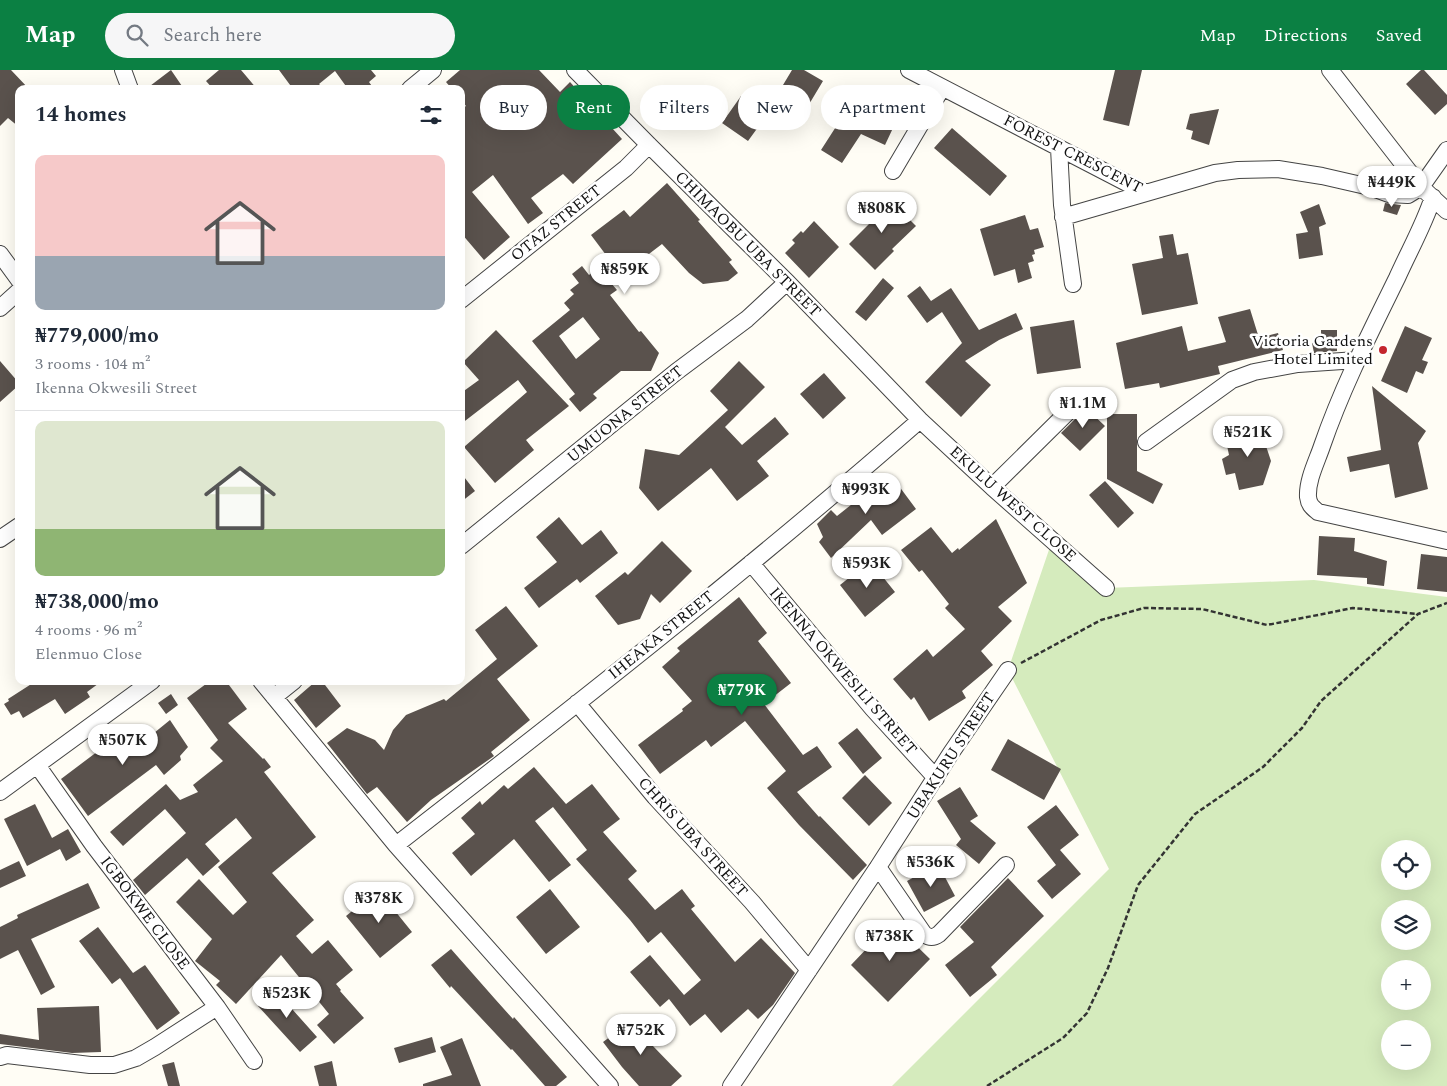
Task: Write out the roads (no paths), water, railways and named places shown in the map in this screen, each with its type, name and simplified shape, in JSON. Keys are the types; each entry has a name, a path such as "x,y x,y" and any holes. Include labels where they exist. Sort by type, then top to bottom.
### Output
{"street":[{"path":"124,70 129,85"},
{"path":"415,85 433,70"},
{"name":"CHIMAOBU UBA STREET","path":"575,70 788,282 920,420"},
{"name":"FOREST CRESCENT","path":"909,70 936,85"},
{"path":"1330,70 1427,192 1447,211"},
{"name":"FOREST CRESCENT","path":"944,89 1146,193 1215,173 1238,170 1278,169 1322,176 1400,196 1427,192"},
{"path":"892,170 916,130"},
{"name":"OTAZ STREET","path":"465,297 626,168 649,145"},
{"path":"1059,148 1064,217 1073,284"},
{"path":"1447,150 1427,192 1422,224 1357,360 1327,433 1309,483 1308,496 1309,505 1318,512 1447,541"},
{"path":"1064,217 1146,193"},
{"path":"0,254 15,275"},
{"name":"UMUONA STREET","path":"465,543 676,372 747,319 788,282"},
{"path":"0,308 15,295"},
{"path":"1146,442 1232,380 1254,372 1291,365 1357,360"},
{"path":"992,487 1082,400"},
{"name":"EKULU WEST CLOSE","path":"920,420 1106,588"},
{"name":"IHEAKA STREET","path":"396,845 751,563 854,478 920,420"},
{"path":"0,539 15,529"},
{"name":"IKENNA OKWESILI STREET","path":"751,563 873,709 936,778"},
{"name":"UBAKURU STREET","path":"731,1086 878,868 1008,670"},
{"path":"0,792 147,685"},
{"path":"264,685 396,845 610,1086"},
{"path":"274,697 289,685"},
{"name":"CHRIS UBA STREET","path":"577,703 655,797 752,902 809,970"},
{"name":"IGBOKWE CLOSE","path":"37,765 94,846 217,1007 254,1061"},
{"path":"878,868 924,934 934,937 940,934 1006,865"},
{"path":"3,1056 90,1065 114,1065 136,1058 217,1007"}],"place":[{"name":"Victoria Gardens Hotel Limited","path":"1383,350"}]}
